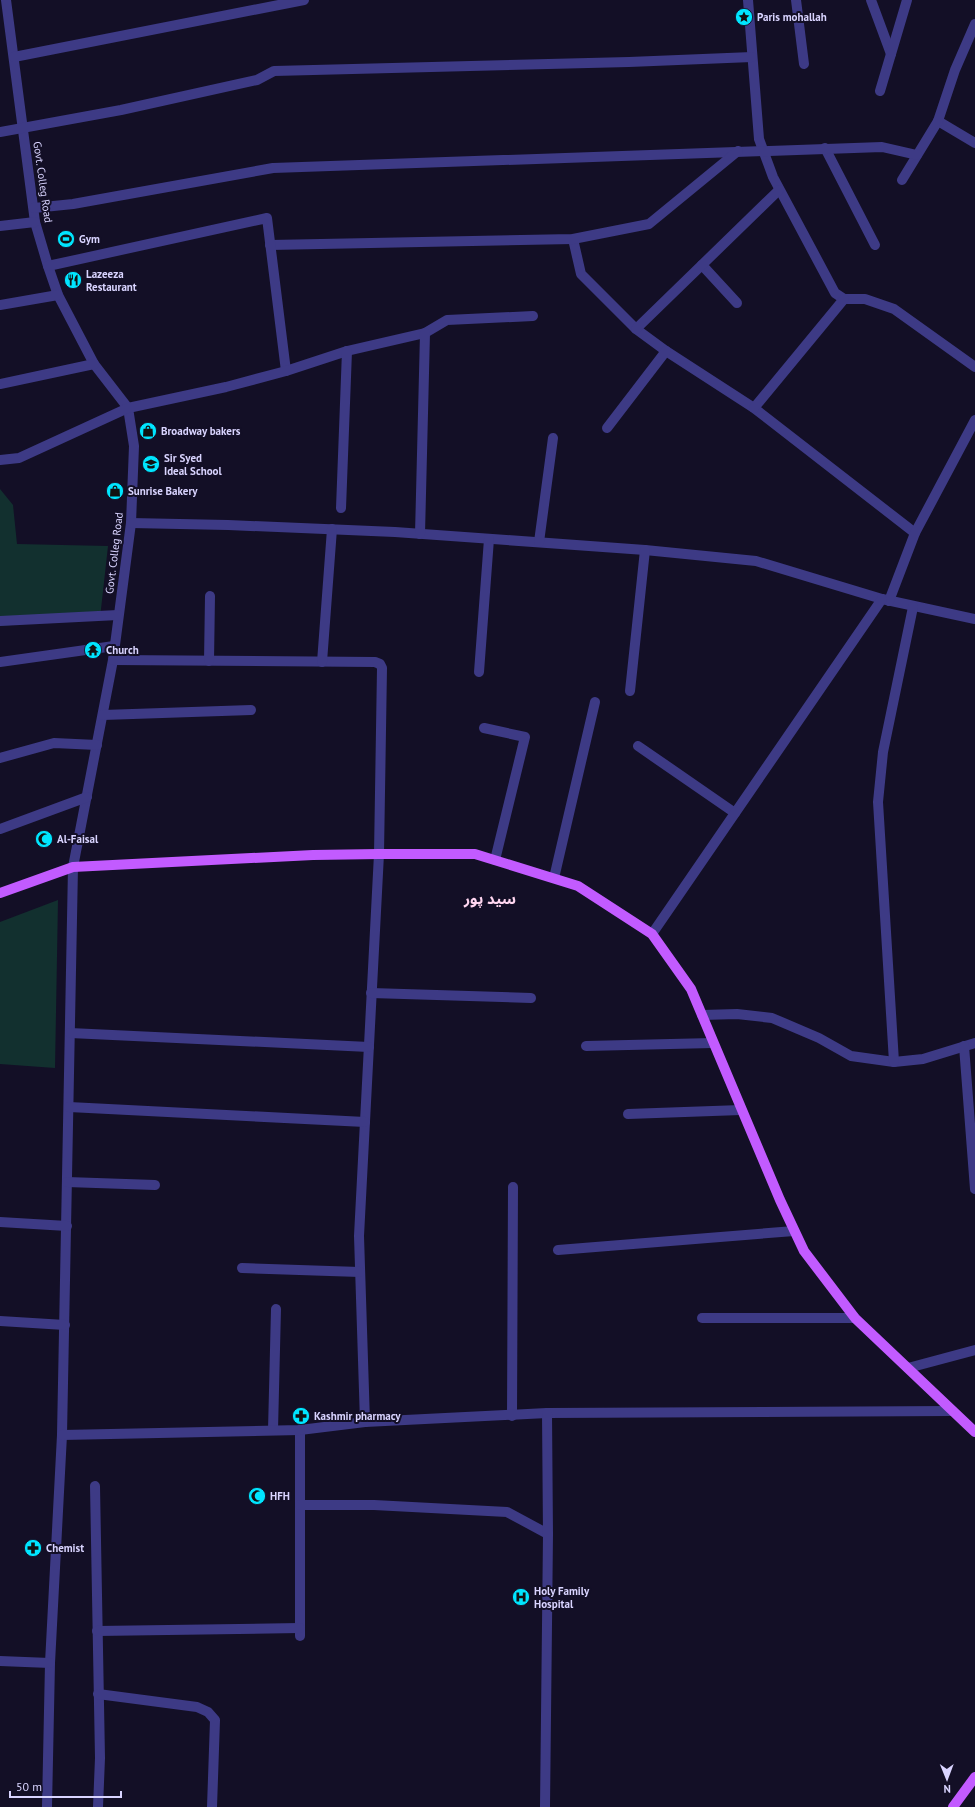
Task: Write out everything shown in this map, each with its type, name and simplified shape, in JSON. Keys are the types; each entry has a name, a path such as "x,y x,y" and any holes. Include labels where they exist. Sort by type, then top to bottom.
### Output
{"main road":[{"path":"0,893 74,867 313,855 379,854 475,854 578,886 652,934 691,989 741,1110 804,1251 855,1318 951,1411 975,1432"},
{"path":"953,1807 975,1777"}],"street":[{"name":"Govt. Colleg Road","path":"6,0 24,127 35,222 58,295 94,364 128,408 134,446 131,523 113,660 74,867 62,1434 50,1663 47,1807"},
{"path":"14,57 304,0"},
{"path":"748,0 759,139 773,177 835,293 844,299 865,299 894,309 975,367"},
{"path":"796,0 804,64"},
{"path":"871,0 891,54"},
{"path":"880,91 908,0"},
{"path":"902,180 938,121 956,70 975,24"},
{"path":"0,132 121,110 257,80 274,70 630,62 752,57"},
{"path":"938,121 975,143"},
{"path":"34,208 73,204 273,168 825,148 882,147 917,154"},
{"path":"825,148 875,245"},
{"path":"270,244 573,240 620,231 649,224 738,151"},
{"path":"636,329 780,190"},
{"path":"48,266 267,218 286,371"},
{"path":"0,226 35,222"},
{"path":"573,240 581,274 636,329 666,351 754,408 915,533"},
{"path":"702,265 737,303"},
{"path":"0,305 58,295"},
{"path":"754,408 844,299"},
{"path":"0,460 19,458 128,408 226,387 286,371 347,351 425,333 447,320 533,316"},
{"path":"420,534 425,333"},
{"path":"341,508 347,351"},
{"path":"607,428 666,351"},
{"path":"0,384 94,364"},
{"path":"652,934 735,813 886,600 915,533 975,420"},
{"path":"539,542 553,438"},
{"path":"131,523 332,529 489,538 756,560 886,600 975,619"},
{"path":"322,662 332,529"},
{"path":"479,672 489,538"},
{"path":"630,691 645,550"},
{"path":"209,661 210,596"},
{"path":"894,1062 878,802 883,752 914,607"},
{"path":"0,621 118,615"},
{"path":"0,662 114,646"},
{"path":"113,660 375,662 380,664 382,668 379,854 359,1236 366,1422"},
{"path":"554,878 595,702"},
{"path":"103,715 251,710"},
{"path":"484,728 525,737 495,860"},
{"path":"0,758 54,743 97,745"},
{"path":"638,746 735,813"},
{"path":"0,829 87,797"},
{"path":"371,993 531,998"},
{"path":"702,1015 737,1014 772,1018 819,1038 851,1056 894,1062 923,1059 975,1043"},
{"path":"70,1033 369,1047"},
{"path":"586,1046 713,1043"},
{"path":"964,1046 975,1189"},
{"path":"69,1107 365,1122"},
{"path":"628,1114 741,1110"},
{"path":"67,1182 155,1185"},
{"path":"512,1416 513,1187"},
{"path":"0,1222 66,1226"},
{"path":"558,1250 794,1231"},
{"path":"242,1268 360,1272"},
{"path":"273,1430 276,1309"},
{"path":"702,1318 855,1318"},
{"path":"0,1321 64,1325"},
{"path":"908,1368 975,1350"},
{"path":"62,1434 300,1430 366,1422 512,1416 546,1413 951,1411"},
{"path":"545,1807 548,1534 546,1413"},
{"path":"97,1631 300,1632 300,1430"},
{"path":"95,1486 100,1758 98,1807"},
{"path":"300,1505 374,1505 507,1512 548,1534"},
{"path":"0,1661 50,1663"},
{"path":"98,1694 197,1707 208,1712 215,1720 212,1807"}],"green space":[{"path":"0,489 13,505 17,544 108,546 100,618 0,626"},
{"path":"58,900 55,1068 0,1064 0,922"}],"place":[{"name":"Paris mohallah","path":"744,17"},
{"name":"Gym","path":"66,239"},
{"name":"Lazeeza Restaurant","path":"73,280"},
{"name":"Broadway bakers","path":"148,431"},
{"name":"Sir Syed Ideal School","path":"151,464"},
{"name":"Sunrise Bakery","path":"115,491"},
{"name":"Church","path":"93,650"},
{"name":"Al-Faisal","path":"44,839"},
{"name":"Kashmir pharmacy","path":"301,1416"},
{"name":"HFH","path":"257,1496"},
{"name":"Chemist","path":"33,1548"},
{"name":"Holy Family Hospital","path":"521,1597"}],"district":[{"name":"سید پور","path":"490,898"}]}
